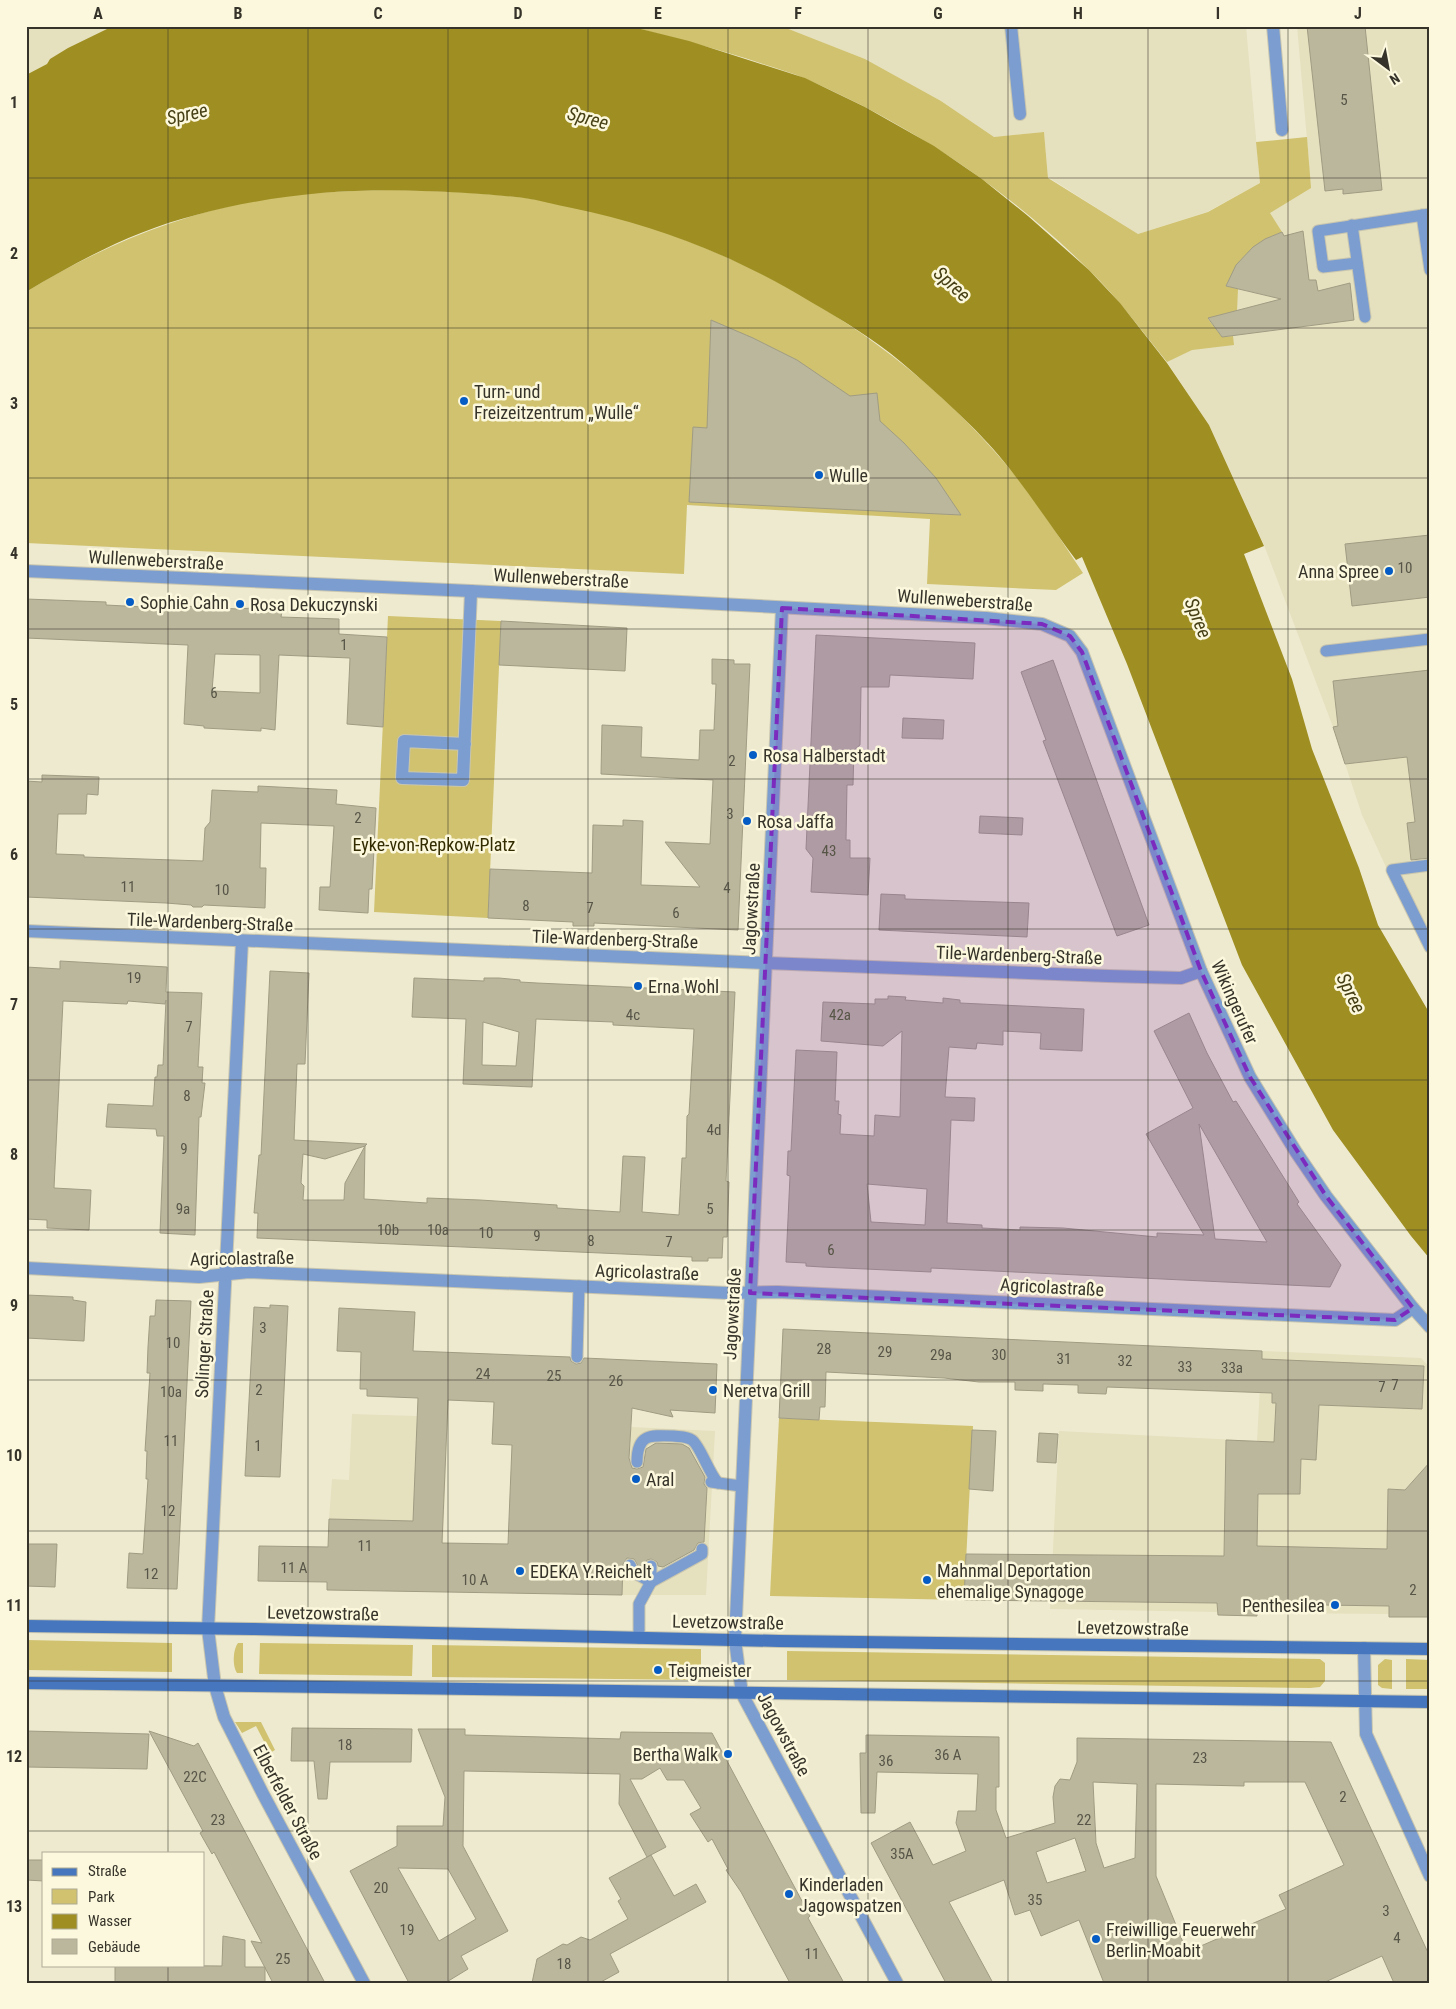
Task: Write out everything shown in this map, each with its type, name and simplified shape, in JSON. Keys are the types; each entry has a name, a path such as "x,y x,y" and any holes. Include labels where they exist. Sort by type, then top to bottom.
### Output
{"main road":[{"name":"Levetzowstraße","path":"26,1626 735,1640 1430,1649"},
{"path":"26,1683 1430,1702"}],"street":[{"path":"1011,26 1020,114"},
{"path":"1273,26 1282,130"},
{"name":"Wullenweberstraße","path":"26,571 959,616 1042,624 1070,636 1082,652"},
{"path":"464,744 404,741 402,778 463,780 471,591"},
{"name":"Jagowstraße","path":"782,608 735,1640 742,1694 897,1983"},
{"name":"Wikingerufer","path":"1082,652 1201,971 1250,1077 1296,1152 1326,1196 1413,1308 1430,1327"},
{"name":"Tile-Wardenberg-Straße","path":"26,931 766,963 1181,978 1201,971"},
{"name":"Solinger Straße","path":"208,1629 242,941"},
{"name":"Agricolastraße","path":"26,1268 199,1277 249,1272 750,1293 777,1292 1395,1320 1413,1308"},
{"name":"Elberfelder Straße","path":"208,1629 215,1686 227,1723 364,1983"},
{"path":"1364,1648 1366,1734 1430,1876"}],"lane":[{"path":"1357,262 1323,267 1318,231 1426,214 1430,270"},
{"path":"1352,225 1365,317"},
{"path":"1326,651 1430,639"},
{"path":"1430,865 1392,870 1430,947"},
{"path":"577,1357 578,1286"},
{"path":"637,1462 637,1450 642,1440 653,1435 686,1437 693,1441 712,1476 713,1483 741,1486"},
{"path":"639,1638 639,1604 651,1582 678,1564 702,1554 702,1549"},
{"path":"630,1565 633,1572 651,1582"},
{"path":"651,1566 651,1582"}],"highlighted area":[{"path":"782,608 1042,624 1070,636 1082,652 1201,971 1250,1077 1326,1196 1413,1308 1395,1320 750,1293"}],"shaded area":[{"path":"26,26 118,26 50,59 47,64 26,75"},
{"path":"781,26 1246,26 1260,183 1207,212 1138,234 1048,177 1044,132 994,137 941,101 865,59"},
{"path":"1297,26 1430,26 1430,958 1421,943 1362,815 1333,727 1264,545 1209,425 1167,362 1120,303 1309,162"},
{"path":"1262,1351 1421,1358 1430,1368 1430,1462 1397,1498 1430,1515 1429,1617 1389,1617 1388,1614 1257,1613 1257,1616 1218,1615 1217,1612 1050,1609 1059,1431 1257,1441"},
{"path":"352,1414 448,1417 441,1592 327,1590 332,1479 349,1480"},
{"path":"631,1427 715,1431 706,1595 622,1595"}],"green space":[{"path":"629,26 781,26 865,59 941,101 994,137 1044,132 1048,178 1138,234 1208,212 1260,183 1256,142 1307,137 1311,188 1270,213 1282,232 1256,246 1242,260 1231,276 1226,286 1238,289 1237,311 1208,319 1222,337 1233,336 1234,345 1192,350 1167,362 1110,292 1058,241 992,186 920,138 845,97 796,75 730,53"},
{"name":"Turn- und Freizeitzentrum „Wulle“","path":"388,190 509,196 593,211 659,230 724,256 787,287 848,324 904,366 956,411 1003,461 1025,488 1083,573 1056,590 927,584 930,519 687,505 684,574 26,543 26,292 54,275 113,246 174,222 206,212 285,196"},
{"name":"Eyke-von-Repkow-Platz","path":"388,616 501,621 488,918 374,912"},
{"path":"779,1418 973,1426 964,1600 770,1596"},
{"path":"26,1640 172,1643 172,1672 26,1670"},
{"path":"238,1643 243,1643 243,1673 237,1673 234,1666 234,1653"},
{"path":"260,1643 413,1645 412,1676 259,1674"},
{"path":"432,1645 701,1649 701,1680 432,1677"},
{"path":"787,1651 1320,1659 1325,1663 1325,1681 1320,1687 1310,1688 787,1680"},
{"path":"1385,1659 1392,1660 1392,1689 1382,1688 1378,1685 1378,1665"},
{"path":"1406,1659 1430,1660 1430,1689 1406,1689"},
{"path":"235,1722 261,1722 275,1750 270,1753 256,1726 242,1733"}],"water":[{"name":"Spree","path":"118,26 629,26 689,41 805,78 865,107 934,146 982,179 1028,216 1089,270 1120,303 1167,363 1209,425 1264,546 1244,554 1292,679 1312,749 1359,868 1378,925 1430,1014 1430,1259 1333,1130 1242,965 1127,664 1082,557 1076,560 1005,463 956,411 901,362 869,338 823,309 754,271 665,233 604,215 524,198 486,194 393,190 308,194 252,202 196,215 152,229 108,247 26,292 26,75 47,64 50,59 68,48 107,29"}],"building":[{"path":"1307,26 1365,26 1382,190 1343,194 1343,189 1325,191"},
{"path":"1303,231 1309,280 1316,280 1318,291 1350,283 1354,320 1222,337 1208,318 1281,299 1226,286 1236,265 1253,247 1265,239 1282,232 1284,236"},
{"path":"711,320 797,360 850,396 877,393 880,421 904,443 936,478 961,515 689,502 693,427 707,428"},
{"name":"Anna Spree","path":"1430,535 1430,597 1352,606 1345,544"},
{"path":"26,599 106,602 106,605 162,608 162,605 205,607 208,603 218,604 220,608 238,609 252,608 254,605 263,606 267,610 282,611 281,617 339,619 339,634 387,637 383,727 347,724 350,658 279,655 275,730 261,728 261,731 204,728 204,726 184,724 188,645 26,638","holes":["215,654 260,655 260,693 212,691"]},
{"path":"501,621 627,628 625,671 499,665"},
{"path":"816,635 975,643 973,679 890,675 889,687 861,687 860,745 854,750 853,785 847,785 846,840 850,840 850,858 870,858 868,895 811,892 813,858 806,849"},
{"path":"712,659 734,660 734,664 750,664 738,930 594,923 594,926 573,926 573,922 488,918 490,869 592,873 593,825 623,826 623,820 643,821 641,885 700,887 665,842 710,844 713,780 601,774 602,725 642,727 641,757 699,760 700,730 714,730 716,684 712,684"},
{"path":"1053,660 1149,925 1117,936 1043,741 1046,740 1021,672"},
{"path":"1430,670 1430,858 1411,860 1407,823 1415,822 1407,757 1345,764 1333,727 1338,726 1333,681"},
{"path":"903,718 944,720 943,739 902,738"},
{"path":"42,775 99,777 98,795 87,794 86,814 58,814 56,854 84,855 84,857 203,861 205,828 210,822 212,790 258,792 258,786 337,790 336,804 376,808 372,889 369,889 368,913 319,910 320,887 330,887 334,826 261,823 260,868 266,868 265,908 204,905 202,907 193,907 191,905 166,903 26,897 26,781 42,782"},
{"path":"980,816 1023,818 1022,835 979,833"},
{"path":"881,894 905,895 905,899 1029,903 1027,937 879,930"},
{"path":"60,961 167,967 166,992 202,993 198,1067 203,1067 202,1083 205,1083 201,1117 199,1117 195,1235 160,1233 164,1136 157,1136 156,1129 106,1127 108,1104 153,1106 155,1077 157,1077 158,1065 163,1065 166,1000 165,1004 128,1001 127,1004 63,1001 54,1188 91,1190 89,1230 47,1228 47,1220 26,1219 26,967 60,969"},
{"path":"270,971 309,973 305,1064 297,1064 294,1140 367,1144 365,1146 364,1199 427,1203 427,1198 480,1200 557,1205 557,1208 620,1212 623,1156 645,1157 642,1212 679,1215 682,1158 686,1158 687,1116 689,1114 694,1029 613,1025 613,1022 536,1019 532,1087 463,1084 466,1019 412,1017 414,978 484,981 484,978 499,978 520,980 520,982 735,992 726,1181 729,1182 727,1237 723,1237 722,1258 708,1258 708,1261 692,1261 692,1257 257,1238 258,1213 254,1213 259,1155 261,1155","holes":["483,1022 519,1032 516,1066 482,1065","365,1146 345,1183 344,1200 303,1200 304,1186 301,1183 303,1154 325,1159"]},
{"path":"888,996 906,997 905,1000 943,1003 943,998 960,1000 960,1003 1084,1009 1082,1051 1040,1049 1041,1033 1003,1031 1003,1045 977,1043 976,1049 949,1047 945,1097 975,1098 974,1121 951,1120 947,1223 982,1225 982,1228 1020,1230 1020,1227 1063,1228 1157,1237 1157,1233 1204,1235 1146,1134 1193,1108 1154,1031 1189,1013 1207,1053 1233,1102 1236,1101 1299,1202 1297,1204 1341,1265 1330,1287 931,1268 931,1272 822,1267 806,1266 806,1263 786,1262 790,1176 787,1175 788,1151 791,1151 796,1050 837,1052 835,1101 839,1101 838,1114 841,1115 840,1134 874,1136 875,1115 900,1117 902,1031 883,1046 821,1041 823,1002 875,1004 875,999 888,999","holes":["1199,1124 1267,1242 1215,1239","867,1184 927,1189 925,1225 871,1222"]},
{"path":"26,1295 73,1297 73,1300 86,1302 84,1341 26,1338"},
{"path":"156,1300 191,1301 177,1589 127,1588 129,1553 143,1554 148,1479 146,1479 147,1451 145,1451 150,1373 147,1373 148,1347 150,1316 155,1316"},
{"path":"270,1305 288,1306 280,1477 245,1476 254,1307 270,1308"},
{"path":"339,1308 415,1312 413,1351 570,1357 571,1361 576,1364 581,1363 584,1358 717,1364 715,1413 670,1410 673,1417 632,1408 629,1458 632,1468 643,1467 646,1449 656,1443 682,1444 689,1448 705,1477 704,1484 707,1488 704,1542 698,1543 694,1550 663,1567 658,1566 657,1562 651,1559 647,1560 644,1566 638,1566 634,1559 627,1558 623,1564 622,1595 327,1590 327,1582 258,1581 259,1546 328,1547 329,1519 413,1521 418,1398 367,1396 367,1389 360,1389 361,1352 337,1351","holes":["448,1400 494,1402 492,1444 512,1445 508,1544 442,1543"]},
{"path":"783,1329 1262,1351 1262,1359 1424,1366 1422,1409 1319,1405 1316,1460 1301,1459 1300,1494 1258,1494 1257,1546 1387,1549 1388,1489 1405,1490 1430,1462 1429,1617 1389,1617 1389,1606 1257,1604 1257,1616 1218,1615 1217,1603 964,1600 966,1554 1224,1556 1226,1440 1274,1442 1276,1403 1272,1403 1272,1393 1107,1387 1106,1394 1078,1393 1078,1385 1043,1384 1043,1391 1015,1390 1015,1382 979,1382 944,1378 826,1372 825,1407 820,1407 819,1420 779,1418"},
{"path":"972,1430 996,1431 993,1491 969,1489"},
{"path":"1039,1433 1058,1434 1056,1463 1037,1462"},
{"path":"26,1544 57,1544 55,1587 26,1586"},
{"path":"292,1728 412,1729 411,1762 330,1762 327,1799 318,1799 314,1761 291,1761"},
{"path":"418,1729 465,1729 465,1735 620,1739 621,1732 712,1733 844,1983 790,1983 741,1892 726,1870 728,1869 712,1839 708,1842 690,1814 701,1808 684,1780 667,1780 660,1768 642,1779 630,1779 666,1847 647,1857 619,1804 620,1774 464,1771 463,1846 508,1931 461,1956 468,1969 445,1983 409,1983 350,1871 397,1846 397,1826 443,1826 445,1797","holes":["398,1868 448,1869 476,1919 439,1941"]},
{"path":"26,1731 149,1734 147,1769 26,1767"},
{"path":"149,1731 194,1746 198,1743 325,1983 273,1983 251,1941 262,1943 214,1852 212,1854 200,1833 203,1831"},
{"path":"866,1735 999,1737 999,1787 996,1787 996,1810 1006,1838 1055,1823 1053,1797 1055,1786 1060,1779 1070,1780 1077,1762 1077,1738 1331,1742 1430,1957 1430,1983 1394,1983 1382,1956 1323,1983 1104,1983 1079,1920 1041,1936 1030,1910 1015,1915 1004,1880 949,1902 993,1983 946,1983 871,1843 910,1822 933,1865 966,1851 956,1823 958,1811 976,1811 978,1774 877,1772 875,1813 861,1813 860,1753 866,1753","holes":["1093,1782 1137,1784 1135,1858 1104,1868 1096,1843","1244,1782 1305,1782 1344,1865 1279,1895 1286,1909 1187,1952 1156,1876 1156,1784 1244,1786","1075,1838 1086,1871 1047,1883 1036,1852"]},
{"path":"651,1855 674,1896 696,1884 706,1902 610,1954 619,1972 599,1983 532,1983 537,1959 563,1944 567,1945 581,1937 590,1940 628,1919 618,1901 621,1899 609,1878"},
{"path":"26,1860 42,1860 42,1881 26,1880"},
{"path":"223,1936 245,1940 245,1967 265,1967 265,1983 115,1983 115,1966 222,1966"}],"place":[{"name":"Turn- und Freizeitzentrum „Wulle“","path":"464,401"},
{"name":"Wulle","path":"819,475"},
{"name":"Anna Spree","path":"1389,571"},
{"name":"Sophie Cahn","path":"130,602"},
{"name":"Rosa Dekuczynski","path":"240,604"},
{"name":"Rosa Halberstadt","path":"753,755"},
{"name":"Rosa Jaffa","path":"747,821"},
{"name":"Erna Wohl","path":"638,986"},
{"name":"Neretva Grill","path":"713,1390"},
{"name":"Aral","path":"636,1479"},
{"name":"EDEKA Y.Reichelt","path":"520,1571"},
{"name":"Mahnmal Deportation ehemalige Synagoge","path":"927,1580"},
{"name":"Penthesilea","path":"1335,1605"},
{"name":"Teigmeister","path":"658,1670"},
{"name":"Bertha Walk","path":"728,1754"},
{"name":"Kinderladen Jagowspatzen","path":"789,1894"},
{"name":"Freiwillige Feuerwehr Berlin-Moabit","path":"1096,1939"}]}
